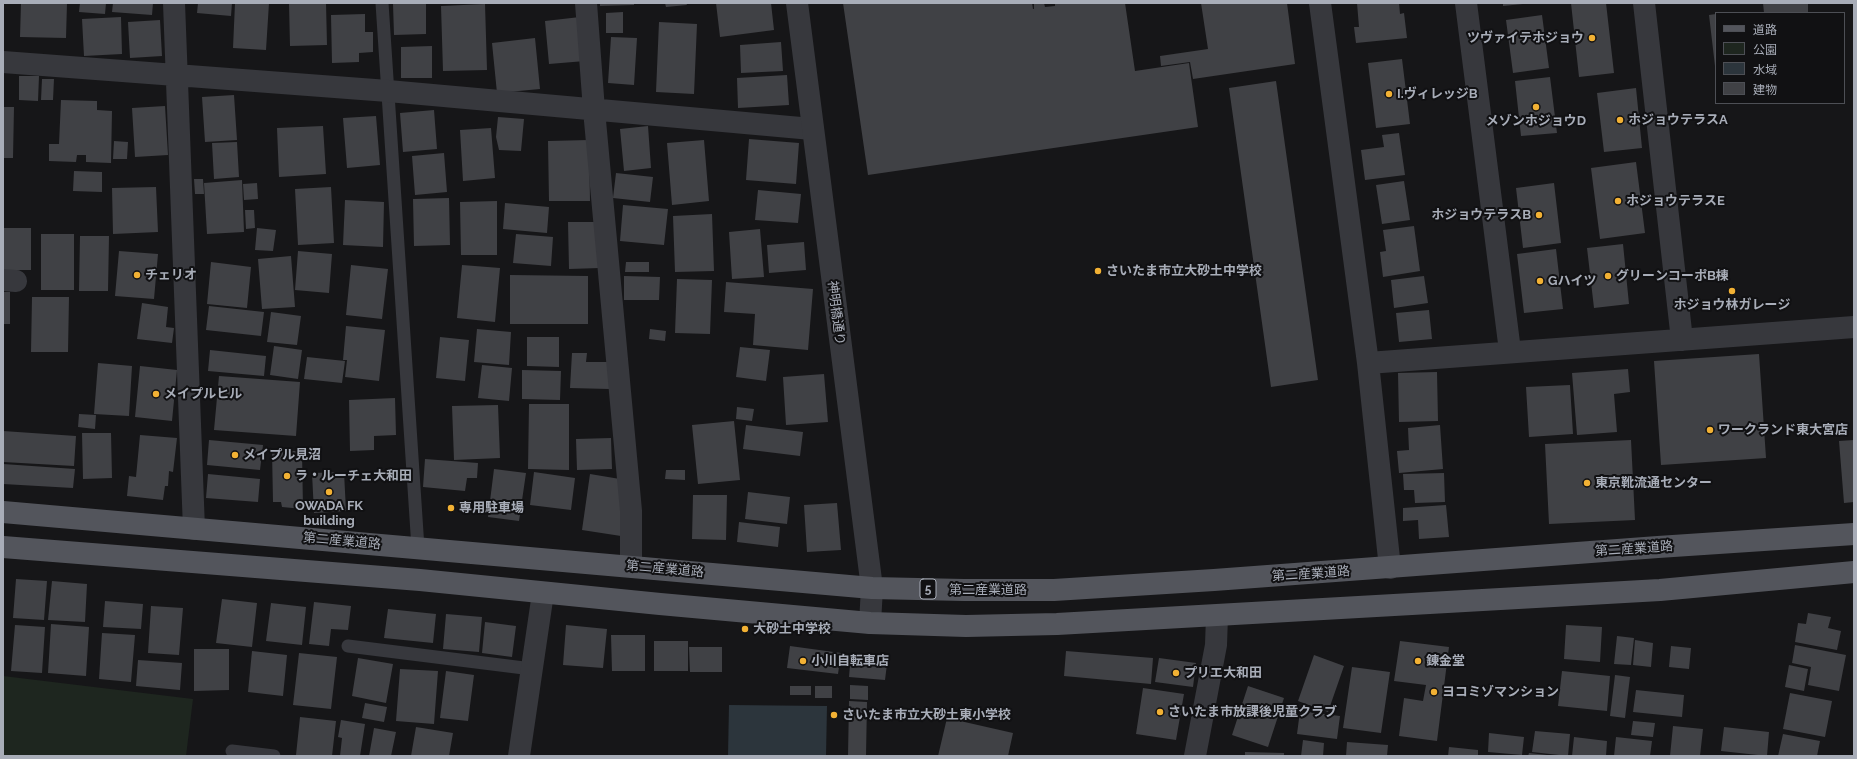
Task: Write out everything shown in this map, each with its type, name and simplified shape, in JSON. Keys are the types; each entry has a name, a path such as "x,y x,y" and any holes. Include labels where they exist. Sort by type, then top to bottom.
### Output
{"main road":[{"name":"第二産業道路","path":"3,512 872,588 1054,590 1390,568 1658,547 1854,534"},
{"path":"3,547 420,580 543,593 870,623 966,626 1057,624 1217,616 1660,590 1854,572"}],"street":[{"path":"174,3 194,529"},
{"path":"586,3 594,110 631,510 631,566"},
{"name":"神明橋通り","path":"796,3 872,588 870,623"},
{"path":"1320,3 1368,363 1390,568"},
{"path":"1466,3 1510,351"},
{"path":"1644,3 1682,340"},
{"path":"3,62 388,91 812,129"},
{"path":"1368,363 1510,351 1854,327"},
{"path":"519,756 543,593"},
{"path":"1195,756 1216,645 1217,616"}],"lane":[{"path":"382,3 418,548"},
{"path":"348,646 532,669"},
{"path":"232,751 274,756"}],"green space":[{"path":"3,676 193,699 186,756 3,756"}],"water":[{"path":"729,705 827,706 826,756 728,756"}],"building":[{"path":"21,3 67,3 66,38 20,37"},
{"path":"80,3 106,3 105,14 79,12"},
{"path":"113,3 153,3 152,15 112,12"},
{"path":"198,3 232,3 231,16 197,13"},
{"path":"235,3 269,3 266,50 233,48"},
{"path":"289,3 326,3 327,45 290,46"},
{"path":"426,3 426,34 394,35 393,4"},
{"path":"600,3 634,3 634,5 600,6"},
{"path":"665,3 686,3 687,5 666,7"},
{"path":"716,3 771,3 774,30 720,37"},
{"path":"843,3 1032,3 1034,9 1034,3 1044,3 1045,7 1055,6 1055,3 1125,3 1135,71 1189,63 1198,127 868,175"},
{"path":"1201,3 1287,3 1295,64 1193,79 1190,62 1161,66 1160,56 1208,49"},
{"path":"1357,3 1399,3 1400,14 1404,13 1407,38 1356,43 1354,27 1359,27"},
{"path":"1503,3 1523,3 1523,4 1503,6"},
{"name":"ツヴァイテホジョウ","path":"1571,3 1606,3 1614,73 1579,77"},
{"path":"1763,3 1808,3 1808,12 1764,12"},
{"path":"485,4 487,70 443,71 441,6"},
{"path":"623,12 623,33 606,33 606,13"},
{"path":"365,14 365,32 373,32 373,52 359,53 359,62 332,63 331,15"},
{"path":"1715,14 1715,66 1709,15"},
{"path":"1542,15 1549,68 1513,73 1506,20"},
{"path":"121,17 122,54 84,56 82,19"},
{"path":"580,17 585,61 549,64 545,21"},
{"path":"160,20 162,56 130,58 128,22"},
{"path":"659,22 697,24 694,94 656,92"},
{"path":"611,37 637,38 634,85 608,83"},
{"path":"535,38 540,89 497,93 492,43"},
{"path":"781,42 783,71 741,73 740,45"},
{"path":"432,46 432,78 401,78 401,47"},
{"name":"I.ヴィレッジB","path":"1402,59 1410,124 1376,128 1368,63"},
{"path":"787,75 789,105 738,108 737,78"},
{"path":"19,76 39,76 38,101 19,100"},
{"name":"メゾンホジョウD","path":"1550,77 1557,133 1521,136 1515,81"},
{"path":"42,79 54,79 53,100 41,100"},
{"path":"1276,81 1318,380 1271,387 1229,88"},
{"name":"ホジョウテラスA","path":"1636,88 1642,148 1604,152 1597,93"},
{"path":"234,95 237,140 205,142 202,97"},
{"path":"61,100 97,101 97,110 112,111 111,163 86,162 86,155 77,155 76,162 49,161 49,144 59,144"},
{"path":"165,106 168,155 135,157 132,108"},
{"path":"3,107 14,107 13,158 3,158"},
{"path":"434,110 437,149 403,152 400,113"},
{"path":"376,116 380,165 347,168 343,118"},
{"path":"498,117 524,119 521,151 499,150 496,137"},
{"path":"323,126 326,174 279,177 277,128"},
{"path":"648,126 651,168 624,171 620,129"},
{"path":"491,128 495,178 463,181 460,130"},
{"path":"1399,133 1405,175 1365,180 1361,150 1384,147 1382,135"},
{"path":"749,139 799,143 796,184 746,180"},
{"path":"589,140 590,201 549,201 548,141"},
{"path":"704,140 709,201 672,205 667,143"},
{"path":"114,141 128,142 127,159 113,159"},
{"path":"237,142 239,177 214,179 212,143"},
{"path":"444,153 447,192 415,195 412,156"},
{"name":"ホジョウテラスE","path":"1636,162 1645,233 1600,239 1591,168"},
{"path":"74,171 102,172 102,192 73,191"},
{"path":"616,173 653,177 650,202 613,198"},
{"path":"194,179 203,179 204,194 195,194"},
{"path":"242,180 244,232 207,234 204,183"},
{"path":"1404,181 1410,220 1382,224 1376,185"},
{"path":"257,183 258,199 244,200 243,184"},
{"name":"ホジョウテラスB","path":"1554,183 1561,243 1523,248 1516,188"},
{"path":"156,187 158,232 113,234 112,188"},
{"path":"331,187 334,243 298,245 295,189"},
{"path":"758,190 801,194 798,223 755,220"},
{"path":"449,198 450,245 414,246 413,199"},
{"path":"345,200 384,202 383,247 343,245"},
{"path":"497,201 497,255 461,255 460,202"},
{"path":"505,203 549,207 547,233 503,229"},
{"path":"623,205 668,209 664,245 620,241"},
{"path":"245,210 254,210 255,228 246,229"},
{"path":"712,214 714,271 675,272 673,216"},
{"path":"568,222 599,222 600,268 569,269"},
{"path":"1414,226 1420,271 1383,277 1380,252 1386,251 1383,230"},
{"path":"3,228 31,228 31,270 3,270"},
{"path":"257,228 276,230 273,251 255,250"},
{"path":"760,229 764,277 732,279 729,232"},
{"path":"41,234 74,234 74,290 41,290"},
{"path":"516,234 553,237 551,266 513,263"},
{"path":"80,236 109,236 108,291 79,291"},
{"path":"804,242 806,270 769,273 767,245"},
{"name":"グリーンコーポB棟","path":"1623,244 1629,304 1594,308 1587,248"},
{"name":"Gハイツ","path":"1556,249 1563,309 1524,313 1517,254"},
{"name":"チェリオ","path":"119,251 158,254 154,299 115,296"},
{"path":"298,251 332,254 329,293 295,290"},
{"path":"291,256 295,307 262,309 258,259"},
{"path":"211,262 251,267 247,308 207,304"},
{"path":"626,262 649,262 649,272 625,272"},
{"path":"351,265 388,269 382,319 346,315"},
{"path":"462,265 500,268 495,322 457,318"},
{"path":"510,275 588,276 588,324 510,324"},
{"path":"624,276 660,277 659,300 624,300"},
{"path":"1424,276 1428,303 1394,308 1391,280"},
{"path":"677,279 712,280 710,334 675,333"},
{"path":"726,282 813,289 808,350 753,345 755,314 724,312"},
{"path":"3,292 10,292 10,324 3,324"},
{"path":"32,297 69,297 68,352 31,352"},
{"path":"142,303 168,307 166,327 174,328 172,343 137,339"},
{"path":"209,306 264,312 261,336 206,330"},
{"path":"1429,310 1432,339 1399,342 1396,313"},
{"path":"271,312 301,316 297,345 267,342"},
{"path":"346,326 385,330 379,381 345,377 347,360 343,360"},
{"path":"477,329 511,332 509,365 474,362"},
{"path":"650,329 666,331 665,341 649,339"},
{"path":"440,337 469,340 465,381 436,378"},
{"path":"527,337 559,337 559,367 527,366"},
{"path":"274,346 302,350 298,379 270,375"},
{"path":"740,347 770,350 766,381 736,377"},
{"path":"210,350 266,356 264,376 208,371"},
{"path":"572,353 587,353 586,362 610,362 609,389 570,388"},
{"path":"1759,354 1766,458 1661,465 1654,361"},
{"path":"307,357 345,361 342,383 304,379"},
{"path":"98,363 132,366 129,416 94,414"},
{"path":"482,365 512,368 509,401 478,398"},
{"name":"メイプルヒル","path":"140,366 177,370 172,421 135,417"},
{"path":"1628,369 1630,392 1614,394 1617,432 1577,435 1572,373"},
{"path":"522,370 561,371 560,400 522,399"},
{"path":"1437,372 1438,421 1399,422 1398,373"},
{"path":"824,374 828,422 786,425 783,377"},
{"path":"219,376 300,382 296,436 214,430"},
{"path":"1570,385 1573,434 1529,437 1526,387"},
{"path":"395,398 396,435 374,436 374,450 350,451 349,400"},
{"path":"529,404 569,404 569,470 528,469"},
{"path":"498,405 500,458 454,460 452,406"},
{"path":"737,407 754,409 752,421 736,419"},
{"path":"79,414 96,415 95,429 78,427"},
{"path":"734,421 740,480 698,484 692,425"},
{"path":"746,425 803,432 800,456 743,449"},
{"path":"1440,425 1443,469 1399,473 1397,451 1409,450 1408,428"},
{"path":"3,431 76,436 74,466 3,462"},
{"path":"82,433 111,433 112,478 83,479"},
{"path":"140,435 177,438 173,472 169,471 168,486 165,486 163,500 127,496 129,476 136,477"},
{"path":"611,438 612,469 577,470 576,439"},
{"name":"メイプル見沼","path":"209,440 263,445 260,470 207,465"},
{"path":"1631,440 1635,520 1549,524 1545,444"},
{"path":"1854,440 1854,502 1844,503 1839,441"},
{"name":"ラ・ルーチェ大和田","path":"272,451 302,451 303,509 282,507 281,502 273,502"},
{"path":"425,459 478,463 477,478 467,478 465,491 423,487"},
{"path":"3,464 75,469 73,488 3,484"},
{"path":"494,469 526,473 519,521 488,517"},
{"path":"666,470 685,470 685,480 665,479"},
{"name":"OWADA FK building","path":"344,472 346,511 314,513 312,473"},
{"path":"534,472 575,478 571,510 530,505"},
{"path":"1444,473 1445,502 1415,503 1414,490 1404,490 1403,474"},
{"path":"208,474 260,479 258,502 206,498"},
{"path":"590,474 620,479 621,536 582,530"},
{"path":"748,492 790,497 787,524 745,519"},
{"path":"693,495 727,495 726,540 692,539"},
{"path":"837,503 841,550 807,552 804,505"},
{"path":"1446,505 1449,537 1419,539 1418,520 1403,521 1403,508"},
{"path":"739,522 780,527 778,547 737,542"},
{"path":"16,579 47,581 44,620 13,618"},
{"path":"52,581 87,584 85,622 48,620"},
{"path":"222,599 257,603 252,647 216,643"},
{"path":"105,601 143,604 141,629 103,627"},
{"path":"314,602 351,606 348,630 331,629 329,646 309,644"},
{"path":"271,603 306,607 302,645 266,641"},
{"path":"151,606 183,608 179,655 148,653"},
{"path":"388,609 436,614 433,643 384,638"},
{"path":"1808,613 1831,617 1828,628 1841,631 1837,650 1795,642 1798,623 1806,624"},
{"path":"446,614 482,617 479,652 443,649"},
{"path":"485,622 516,626 512,657 482,653"},
{"path":"51,624 89,627 86,676 48,673"},
{"path":"15,625 45,627 42,673 11,671"},
{"path":"566,625 607,629 603,668 563,665"},
{"path":"1566,625 1602,627 1600,662 1564,659"},
{"path":"102,633 135,635 131,682 99,679"},
{"path":"611,635 645,635 645,671 612,671"},
{"path":"1617,636 1634,638 1631,665 1614,664"},
{"path":"1635,640 1653,643 1651,667 1633,665"},
{"path":"654,641 688,641 688,671 654,671"},
{"name":"ヨコミゾマンション","path":"1400,641 1449,647 1437,741 1399,736 1404,698 1423,701 1426,685 1394,681"},
{"path":"1795,645 1846,655 1839,691 1808,685 1811,667 1792,663"},
{"path":"790,646 841,653 838,674 787,668"},
{"path":"1671,646 1691,648 1689,669 1669,667"},
{"path":"689,647 722,647 722,672 690,672"},
{"path":"194,649 229,649 229,690 194,691"},
{"path":"252,651 287,655 283,696 248,692"},
{"path":"1066,651 1153,658 1151,684 1064,676"},
{"path":"299,653 337,657 331,709 293,705"},
{"path":"851,653 888,656 885,680 849,677"},
{"path":"1314,655 1344,666 1328,712 1298,701"},
{"path":"358,658 393,664 386,703 352,696"},
{"name":"プリエ大和田","path":"1159,658 1196,663 1193,687 1155,682"},
{"path":"138,660 182,663 180,690 136,686"},
{"path":"1789,665 1808,669 1804,691 1785,687"},
{"path":"1352,667 1390,672 1381,733 1343,728"},
{"path":"400,669 438,671 434,724 396,721"},
{"path":"446,671 474,675 468,721 440,718"},
{"path":"1562,671 1610,676 1607,711 1558,706"},
{"path":"1615,675 1630,677 1625,718 1610,716"},
{"path":"850,685 868,686 868,700 850,699"},
{"path":"790,686 811,686 811,695 790,695"},
{"path":"815,686 832,686 832,698 815,698"},
{"path":"1248,686 1284,698 1268,747 1232,735"},
{"path":"1143,688 1184,694 1176,740 1136,734"},
{"path":"1636,690 1684,695 1682,717 1633,712"},
{"path":"1790,693 1832,701 1825,737 1783,729"},
{"path":"849,701 867,702 866,756 848,756"},
{"path":"365,703 387,707 384,722 362,718"},
{"path":"1300,711 1340,716 1337,739 1297,734"},
{"path":"300,717 336,721 332,756 296,755"},
{"path":"947,718 1013,733 1008,756 938,756"},
{"path":"341,720 365,724 360,756 340,756 342,738 338,737"},
{"path":"1633,721 1655,723 1653,737 1631,735"},
{"path":"1673,726 1703,729 1700,756 1670,756"},
{"path":"416,727 453,733 449,756 411,756"},
{"path":"1724,727 1769,732 1767,756 1721,751"},
{"path":"374,728 396,732 391,756 369,756"},
{"path":"1535,731 1570,734 1568,756 1532,752"},
{"path":"1489,733 1524,737 1522,755 1488,752"},
{"path":"1783,734 1820,741 1817,756 1778,756"},
{"path":"1574,737 1607,741 1606,756 1572,756"},
{"path":"1616,737 1652,741 1650,756 1614,756"},
{"path":"1303,740 1324,743 1323,756 1301,756"},
{"path":"1347,742 1388,745 1387,756 1346,756"},
{"path":"1449,747 1478,750 1478,756 1448,756"},
{"path":"1245,752 1284,753 1284,756 1245,756"},
{"path":"1529,753 1547,755 1528,756"}],"place":[{"name":"ツヴァイテホジョウ","path":"1592,38"},
{"name":"I.ヴィレッジB","path":"1389,94"},
{"name":"メゾンホジョウD","path":"1536,107"},
{"name":"ホジョウテラスA","path":"1620,120"},
{"name":"ホジョウテラスE","path":"1618,201"},
{"name":"ホジョウテラスB","path":"1539,215"},
{"name":"さいたま市立大砂土中学校","path":"1098,271"},
{"name":"チェリオ","path":"137,275"},
{"name":"グリーンコーポB棟","path":"1608,276"},
{"name":"Gハイツ","path":"1540,281"},
{"name":"ホジョウ林ガレージ","path":"1732,291"},
{"name":"メイプルヒル","path":"156,394"},
{"name":"ワークランド東大宮店","path":"1710,430"},
{"name":"メイプル見沼","path":"235,455"},
{"name":"ラ・ルーチェ大和田","path":"287,476"},
{"name":"東京靴流通センター","path":"1587,483"},
{"name":"OWADA FK building","path":"329,492"},
{"name":"専用駐車場","path":"451,508"},
{"name":"大砂土中学校","path":"745,629"},
{"name":"小川自転車店","path":"803,661"},
{"name":"錬金堂","path":"1418,661"},
{"name":"プリエ大和田","path":"1176,673"},
{"name":"ヨコミゾマンション","path":"1434,692"},
{"name":"さいたま市放課後児童クラブ","path":"1160,712"},
{"name":"さいたま市立大砂土東小学校","path":"834,715"}]}
